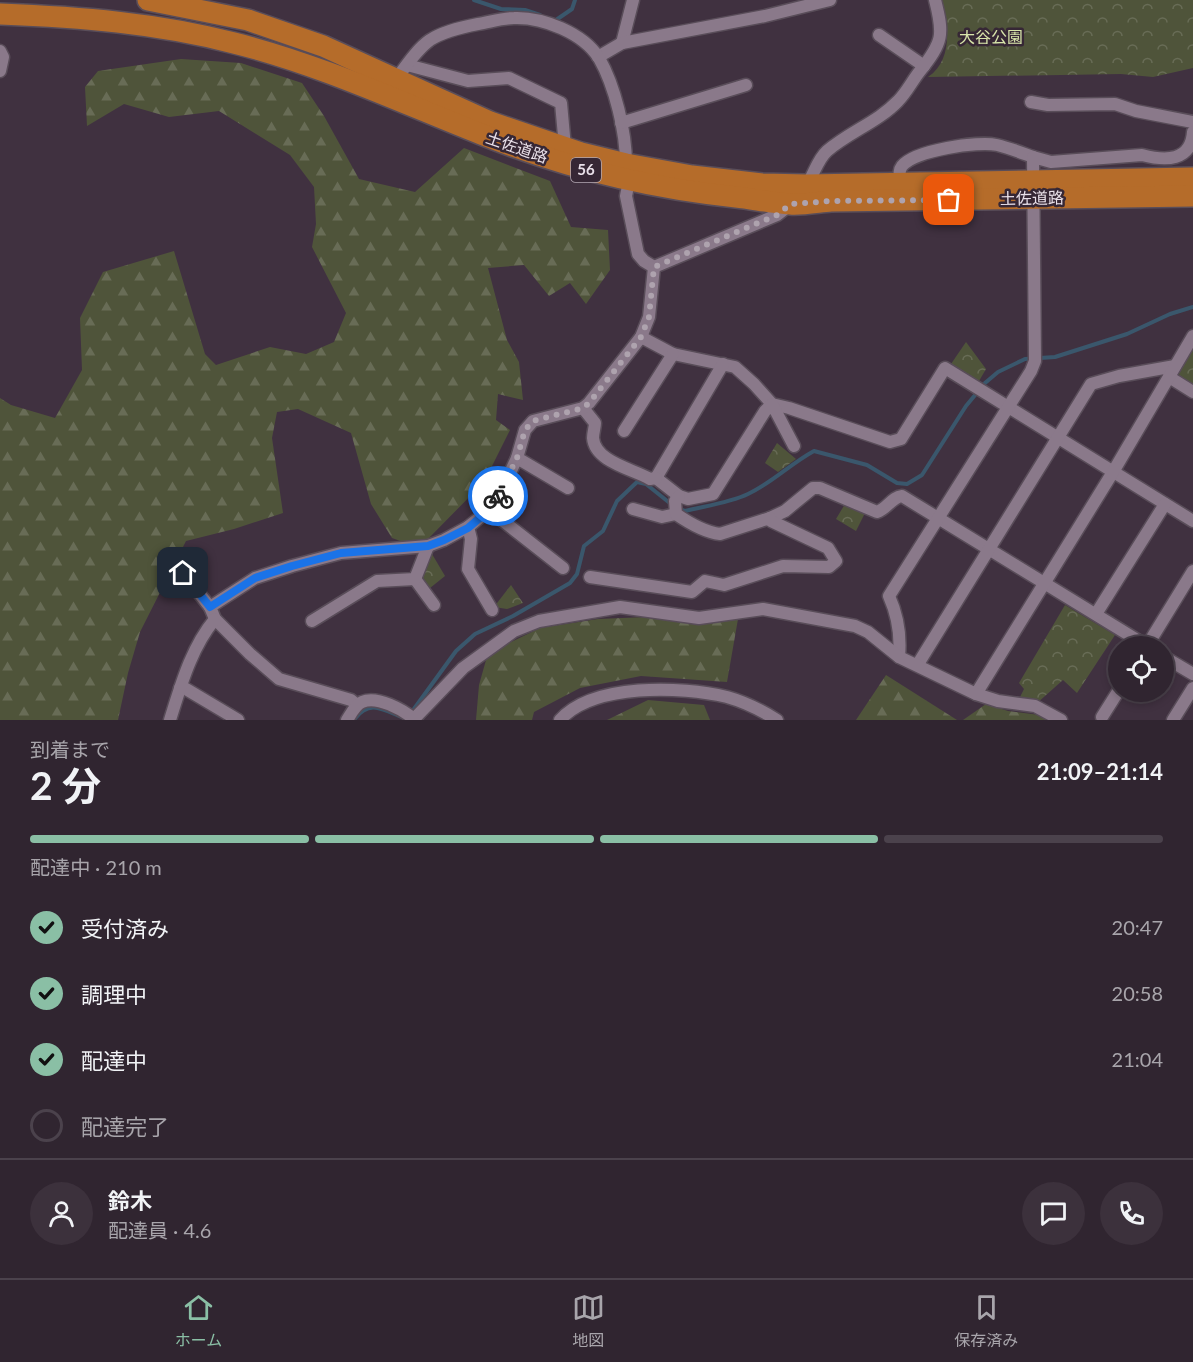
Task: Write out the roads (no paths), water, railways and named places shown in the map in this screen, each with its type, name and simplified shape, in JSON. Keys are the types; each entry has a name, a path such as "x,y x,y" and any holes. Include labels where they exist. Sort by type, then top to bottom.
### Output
{"highway":[{"name":"土佐道路","path":"148,0 248,20 402,71 490,122 689,192 791,204 1193,178"},
{"name":"土佐道路","path":"0,14 71,16 145,25 234,43 314,68 484,136 576,167 762,184 900,184 1193,195"}],"street":[{"path":"622,43 633,0"},
{"path":"598,57 622,43 765,16 830,0"},
{"path":"654,267 777,215 791,204 807,185 821,157 844,138 873,121 898,101 924,66 939,44 942,32 935,0"},
{"path":"402,71 430,40 457,28 513,18 535,20 561,29 584,42 598,57 611,86 621,123 628,172 626,196 638,254 654,267"},
{"path":"879,35 924,66"},
{"path":"0,51 3,57 0,71"},
{"path":"402,71 468,81 509,78 561,103 566,147"},
{"path":"621,123 746,85"},
{"path":"1031,102 1048,105 1114,104 1136,111 1193,122"},
{"path":"900,184 899,172 902,166 935,151 964,144 996,145 1052,162 1142,154 1154,158 1179,156 1188,151 1193,132"},
{"path":"899,657 901,639 896,611 889,596 1031,371 1035,356 1033,157"},
{"path":"210,607 255,578 292,566 341,553 428,546 468,528 489,510 501,492 517,458 525,430 533,421 583,408 641,337 649,317 654,267"},
{"path":"976,694 1113,472 1193,336"},
{"path":"641,337 673,354 735,367 767,396 794,446"},
{"path":"624,431 673,354"},
{"path":"656,478 723,364"},
{"path":"918,664 1091,384 1095,381 1175,366"},
{"path":"772,404 890,442 901,439 945,368 1193,521"},
{"path":"1169,377 1193,392"},
{"path":"633,509 662,517 676,505 688,499 713,494 765,411 772,404"},
{"path":"583,408 595,423 593,438 597,448 605,456 650,479 656,478"},
{"path":"517,458 568,488"},
{"path":"656,478 676,505 695,525 720,534 785,511 813,488 820,488 877,512 883,510 897,496 902,496 1131,636"},
{"path":"1096,614 1166,504"},
{"path":"489,510 563,568"},
{"path":"590,578 692,592 705,580 724,585 783,566 829,567 836,561 828,548 770,518"},
{"path":"468,528 471,539 468,569 492,610"},
{"path":"415,579 428,546"},
{"path":"1153,636 1193,571"},
{"path":"183,573 210,607 215,619 279,679 351,700 357,705"},
{"path":"415,579 434,605"},
{"path":"312,621 377,581 415,579"},
{"path":"347,720 357,705 364,701 375,700 406,712 414,720 463,668 514,631 539,621 620,607 699,618 763,609 855,626 868,632 899,657 918,664 976,694 998,701 1035,706 1061,720"},
{"path":"170,720 191,659 215,619"},
{"path":"1174,663 1193,674"},
{"path":"180,688 186,689 238,720"},
{"path":"1173,720 1193,688"},
{"path":"560,720 569,711 588,700 651,691 694,692 728,697 754,707 777,720"},
{"path":"1102,717 1111,702"}],"waterway":[{"path":"474,0 501,9 525,10 540,15"},
{"path":"553,20 572,9 575,0"},
{"path":"678,508 685,511 741,497 757,490 814,451 867,465 897,483 907,484 922,475 966,406 985,383 998,372 1025,359 1055,357 1127,334 1170,314 1193,307"},
{"path":"411,713 456,651 475,634 513,616 570,583 577,574 584,546 603,531 617,501 637,482 646,484 671,504"},
{"path":"354,720 365,709 371,708 383,709 404,718"}],"park label":[{"name":"大谷公園","path":"991,37"}]}
